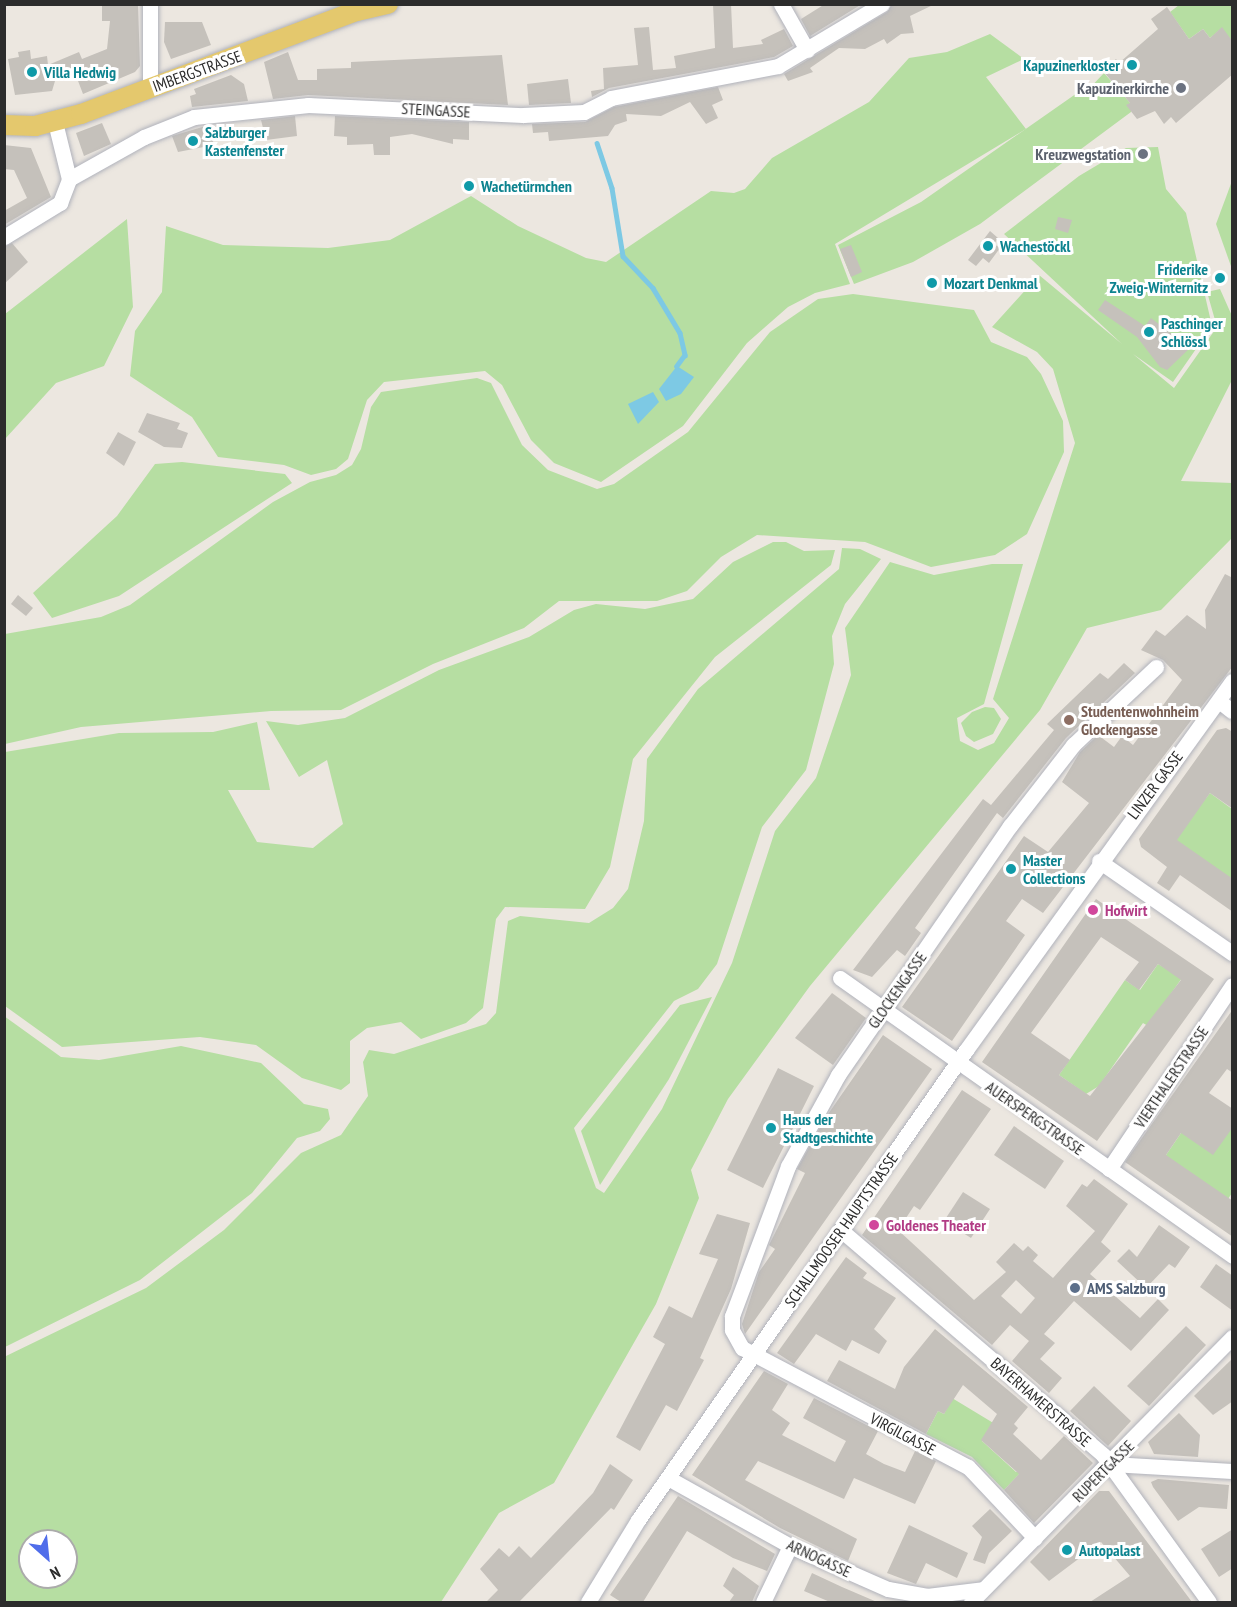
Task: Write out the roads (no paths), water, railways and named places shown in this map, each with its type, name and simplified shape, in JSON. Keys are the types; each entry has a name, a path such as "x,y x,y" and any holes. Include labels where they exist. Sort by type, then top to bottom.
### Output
{"main road":[{"name":"IMBERGSTRASSE","path":"4,124 55,122 382,5"}],"street":[{"path":"150,4 150,89"},
{"path":"781,4 807,50"},
{"name":"STEINGASSE","path":"69,180 175,124 194,117 308,105 523,115 584,111 611,98 778,66 882,4"},
{"path":"4,237 60,203 69,180 55,122"},
{"name":"GLOCKENGASSE","path":"754,1354 736,1340 732,1316 766,1222 802,1136 883,1010 1010,826 1073,745 1156,667"},
{"name":"LINZER GASSE","path":"1099,861 1212,705 1233,681"},
{"path":"1212,705 1233,711"},
{"path":"1099,861 1233,953"},
{"name":"SCHALLMOOSER HAUPTSTRASSE","path":"592,1601 668,1478 1099,861"},
{"name":"AUERSPERGSTRASSE","path":"840,978 957,1063 1233,1256"},
{"name":"VIERTHALERSTRASSE","path":"1109,1169 1233,985"},
{"name":"BAYERHAMERSTRASSE","path":"842,1231 1112,1464 1209,1602"},
{"name":"RUPERTGASSE","path":"971,1602 1112,1464 1233,1337"},
{"name":"VIRGILGASSE","path":"754,1354 968,1467 1035,1538"},
{"path":"1112,1464 1233,1471"},
{"name":"ARNOGASSE","path":"668,1478 790,1546 905,1594 983,1589"},
{"path":"763,1602 790,1546"}],"water":[{"path":"677,366 694,377 681,394 666,401 659,389"},
{"path":"653,392 659,402 638,424 628,404"}],"waterway":[{"path":"597,143 612,188 623,256 653,288 680,333 685,355 677,366"}],"place":[{"name":"Kapuzinerkloster","path":"1132,65"},
{"name":"Villa Hedwig","path":"32,72"},
{"name":"Kapuzinerkirche","path":"1181,88"},
{"name":"Salzburger Kastenfenster","path":"193,141"},
{"name":"Kreuzwegstation","path":"1143,154"},
{"name":"Wachetürmchen","path":"469,186"},
{"name":"Wachestöckl","path":"988,246"},
{"name":"Friderike Zweig-Winternitz","path":"1220,278"},
{"name":"Mozart Denkmal","path":"932,283"},
{"name":"Paschinger Schlössl","path":"1149,332"},
{"name":"Studentenwohnheim Glockengasse","path":"1069,720"},
{"name":"Master Collections","path":"1011,869"},
{"name":"Hofwirt","path":"1093,910"},
{"name":"Haus der Stadtgeschichte","path":"771,1128"},
{"name":"Goldenes Theater","path":"874,1225"},
{"name":"AMS Salzburg","path":"1075,1288"},
{"name":"Autopalast","path":"1067,1550"}]}
